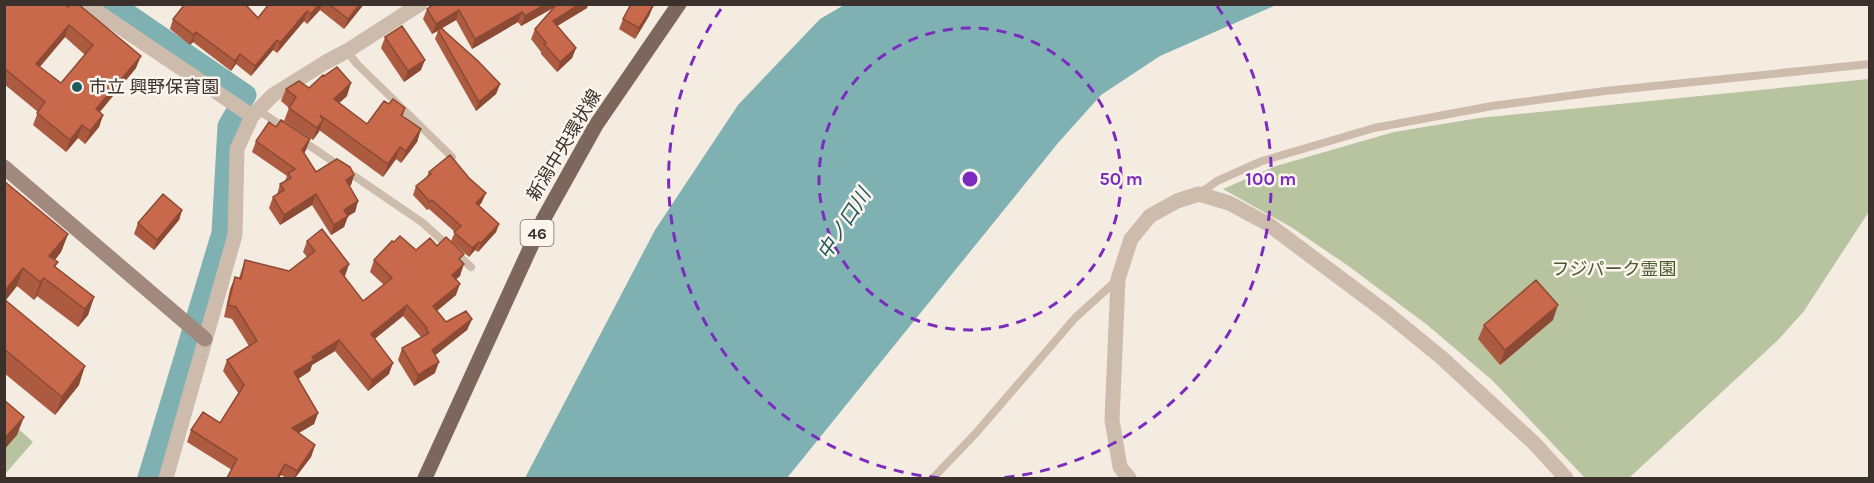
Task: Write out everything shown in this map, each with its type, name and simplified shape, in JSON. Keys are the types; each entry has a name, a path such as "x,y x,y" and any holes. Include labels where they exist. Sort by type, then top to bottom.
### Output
{"main road":[{"name":"新潟中央環状線","path":"425,478 543,220 596,125 679,4"}],"street":[{"path":"86,4 255,113"},
{"path":"166,478 235,235 237,149 255,113 273,95 420,4"},
{"path":"4,167 205,339"},
{"path":"1129,478 1120,467 1112,420 1118,279 1131,239 1149,216 1177,201 1199,194 1229,202 1268,224 1387,313 1442,358 1535,444 1566,478"}],"lane":[{"path":"347,51 357,64 452,157"},
{"path":"1199,194 1217,181 1262,161 1374,128 1492,106 1605,91 1869,64"},
{"path":"255,113 287,130"},
{"path":"297,136 423,223 471,267"},
{"path":"933,478 976,433 1075,318 1118,279"}],"green space":[{"name":"フジパーク霊園","path":"1869,79 1868,213 1804,311 1777,341 1629,478 1585,478 1492,380 1426,324 1347,265 1291,227 1223,189 1276,166 1394,132 1479,118"},
{"path":"5,417 33,442 5,474"}],"water":[{"name":"中ノ口川","path":"844,5 1276,5 1160,56 1101,95 1058,143 787,478 525,478 655,230 738,105 820,19"}],"building":[{"path":"4,4 65,4 68,7 70,4 78,4 141,56 96,109 103,115 90,131 82,125 70,140 37,113 45,102 4,68","holes":["69,25 93,45 61,83 36,64"]},
{"path":"185,4 245,4 258,18 269,4 319,4 311,14 307,11 280,43 277,40 255,66 240,54 235,61 196,32 194,35 173,19"},
{"path":"329,4 360,4 348,19"},
{"path":"434,4 546,4 525,16 522,12 475,39 459,10 436,24 427,9"},
{"path":"557,4 580,4 553,21 576,48 560,62 544,44 546,43 535,29"},
{"path":"631,4 651,4 653,6 639,28 623,19"},
{"path":"402,26 425,60 408,71 385,37"},
{"path":"441,28 500,84 479,102 438,30"},
{"path":"337,67 351,83 334,99 367,124 384,101 389,104 393,99 405,108 401,115 421,129 406,151 400,147 388,164 320,115 323,120 317,128 289,108 296,97 286,89 299,81 309,88 323,75"},
{"path":"281,120 310,139 302,150 316,172 337,159 350,167 354,175 346,180 358,201 344,210 348,216 334,225 316,194 284,215 273,197 284,190 280,184 291,178 288,173 295,169 256,141 269,122 276,127"},
{"path":"450,155 469,178 486,193 476,203 499,224 481,243 479,242 472,248 454,232 461,226 432,200 430,202 416,186"},
{"path":"4,181 68,234 49,256 58,262 54,266 94,297 85,309 44,278 40,282 23,268 4,292"},
{"path":"163,194 182,210 157,240 138,223"},
{"path":"322,229 349,264 340,271 363,301 392,278 374,260 392,241 394,242 400,236 416,250 430,238 437,246 446,237 464,254 459,259 464,264 452,275 460,284 433,306 446,322 466,311 472,319 432,350 439,362 418,375 402,348 429,333 407,305 371,334 393,363 372,380 339,340 312,357 314,360 294,372 318,413 292,428 315,445 297,471 285,464 277,478 227,478 237,459 191,430 203,412 220,423 244,385 227,360 257,341 236,307 228,305 235,277 241,279 245,260 289,271 315,251 307,241"},
{"path":"1536,280 1558,305 1505,350 1484,325"},
{"path":"4,299 85,366 62,397 4,349"},
{"path":"4,400 24,417 4,439"}],"waterway":[{"path":"113,4 246,95 228,126 222,233 148,478"}],"place":[{"name":"市立 興野保育園","path":"77,87"}]}
